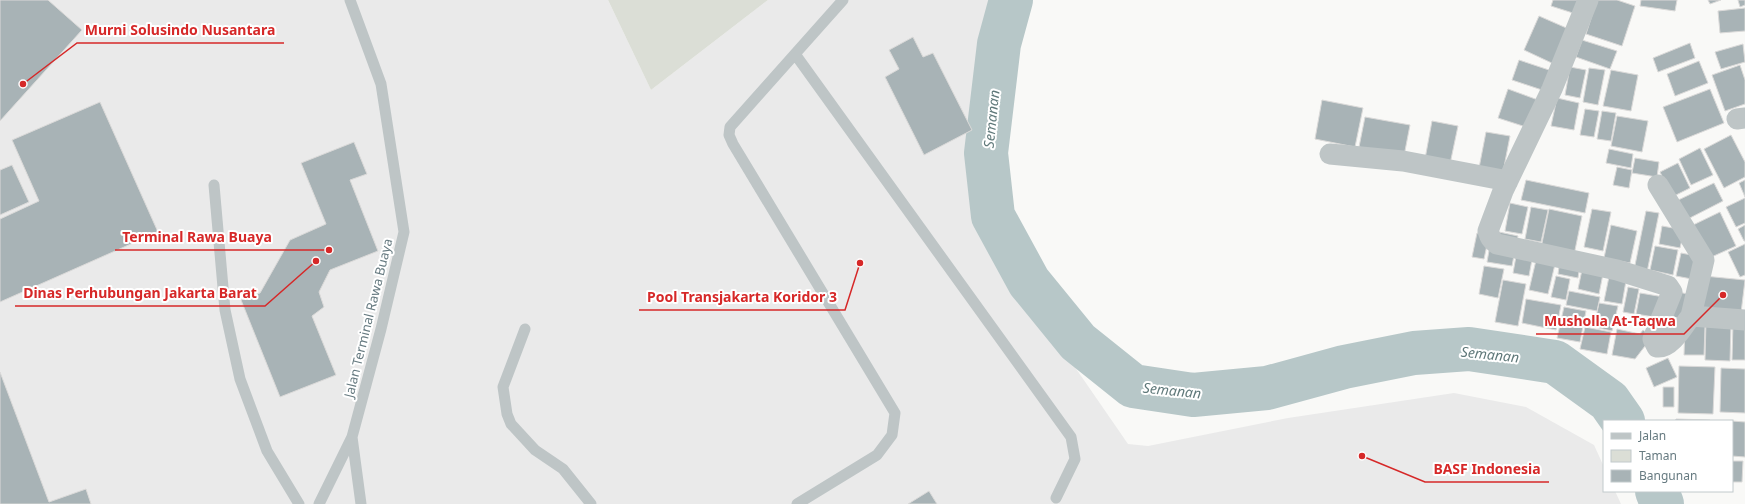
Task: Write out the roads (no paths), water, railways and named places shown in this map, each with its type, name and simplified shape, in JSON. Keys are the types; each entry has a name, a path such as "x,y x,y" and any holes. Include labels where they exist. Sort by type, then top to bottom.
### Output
{"street":[{"path":"1588,0 1552,89 1508,181 1488,231 1491,240 1497,244 1617,270 1668,286 1672,292 1653,339 1657,347 1662,347 1668,345 1691,316 1704,260 1658,185"},
{"path":"1330,154 1403,161 1508,181"},
{"path":"1691,316 1745,320"}],"lane":[{"name":"Jalan Terminal Rawa Buaya","path":"350,0 381,84 404,232 381,330 352,437 361,504"},
{"path":"797,504 877,455 892,435 895,413 733,144 729,134 730,127 843,0"},
{"path":"795,54 1071,437 1075,459 1056,498"},
{"path":"214,185 225,310 240,379 267,451 299,504"},
{"path":"525,329 503,387 507,414 512,424 535,450 563,469 591,504"},
{"path":"319,504 352,437"}],"waterway":[{"name":"Semanan","path":"1011,0 999,44 986,153 993,216 1029,282 1078,342 1133,386 1193,395 1267,388 1344,367 1414,353 1469,349 1555,362 1609,401 1622,420"},
{"name":"Semanan","path":"1657,492 1662,504"}],"place":[{"name":"Murni Solusindo Nusantara","path":"23,84"},
{"name":"Terminal Rawa Buaya","path":"329,250"},
{"name":"Dinas Perhubungan Jakarta Barat","path":"316,261"},
{"name":"Pool Transjakarta Koridor 3","path":"860,263"},
{"name":"Musholla At-Taqwa","path":"1723,295"},
{"name":"BASF Indonesia","path":"1362,456"}]}
